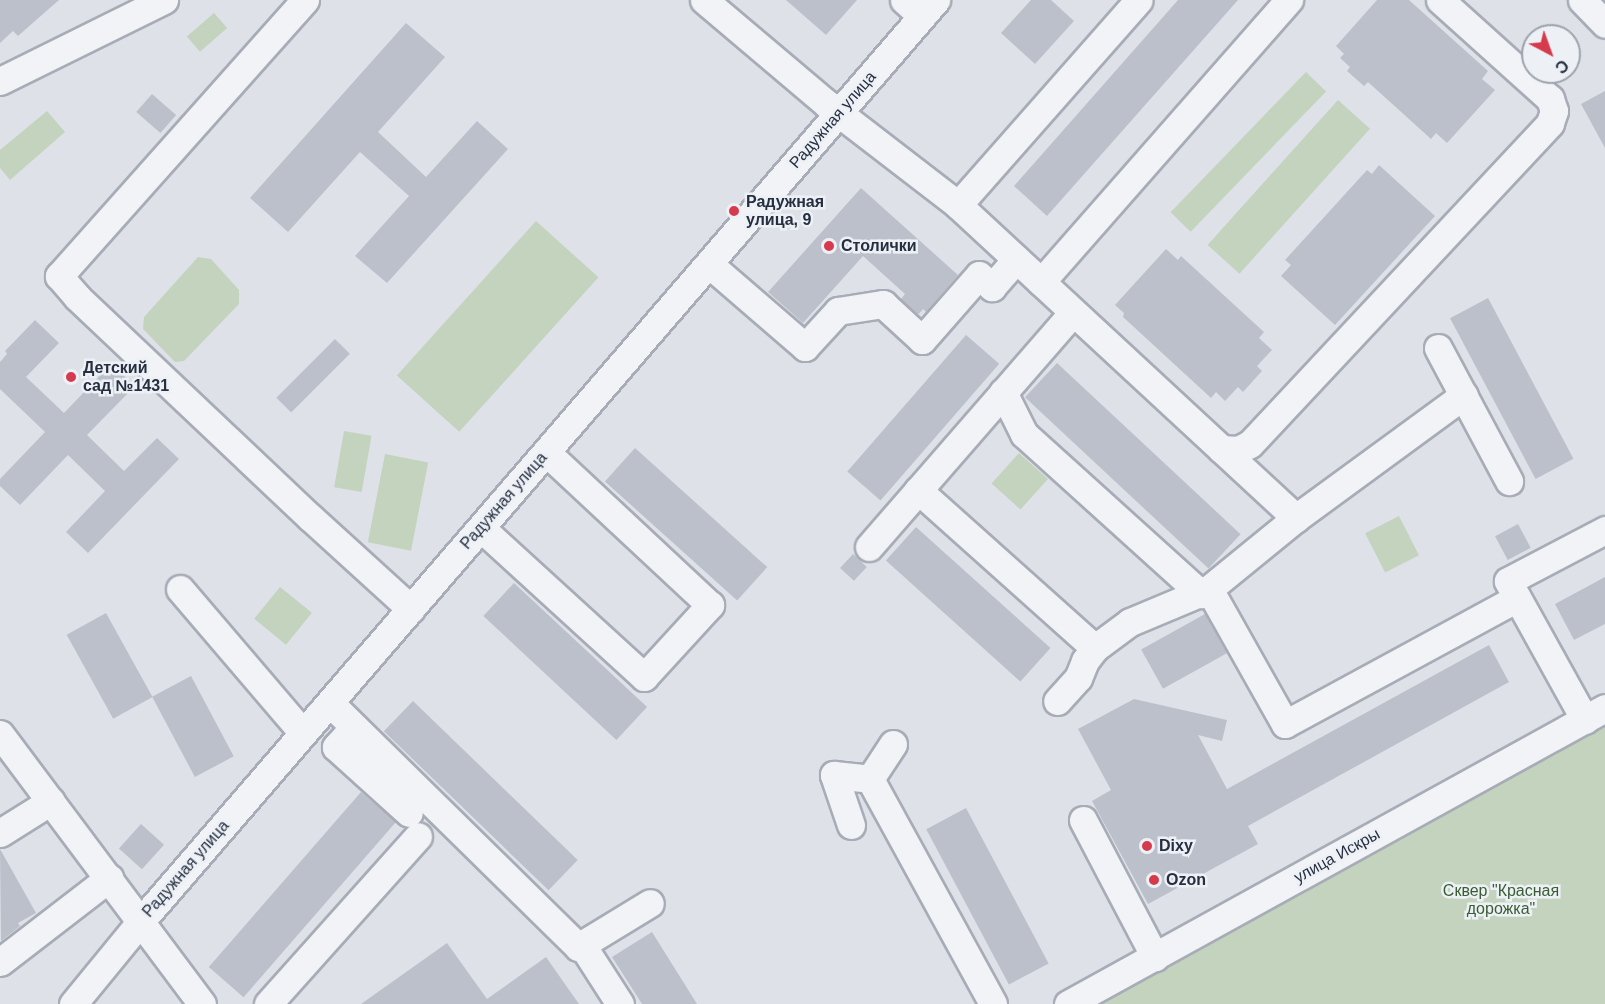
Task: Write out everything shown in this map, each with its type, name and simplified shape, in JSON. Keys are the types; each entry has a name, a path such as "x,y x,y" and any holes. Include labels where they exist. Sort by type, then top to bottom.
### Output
{"street":[{"path":"0,81 164,0"},
{"path":"305,0 59,276 78,297 302,510 411,609"},
{"path":"704,0 839,113 958,205 1296,518"},
{"path":"958,205 1139,0"},
{"path":"1041,282 1288,0"},
{"path":"1221,449 1238,450 1250,444 1550,123 1554,111 1550,99 1440,0"},
{"path":"1588,2 1605,24"},
{"name":"Радужная улица","path":"73,1004 141,921 839,113 921,5"},
{"path":"709,264 806,347 838,311 883,304 922,340 979,275 992,287 1016,259"},
{"path":"869,547 1072,312"},
{"path":"1438,348 1509,481"},
{"path":"1003,392 1024,434 1205,591 1285,724 1517,598"},
{"path":"1057,701 1078,678 1085,661 1095,648 1130,622 1205,591 1296,518 1464,395"},
{"path":"481,528 644,678 710,605 546,452"},
{"path":"918,490 1095,648"},
{"path":"1595,714 1508,581 1605,530"},
{"path":"180,589 303,733"},
{"path":"330,703 578,948 650,903"},
{"name":"улица Искры","path":"1068,1004 1595,714"},
{"path":"268,1004 414,824 336,747 354,727"},
{"path":"0,734 202,1004"},
{"path":"870,779 893,744"},
{"path":"851,825 834,775 870,779"},
{"path":"870,779 993,1004"},
{"path":"0,833 51,801"},
{"path":"1083,820 1155,957"},
{"path":"0,962 109,878"},
{"path":"582,945 620,1004"}],"green space":[{"path":"214,13 227,28 200,52 187,37"},
{"path":"1306,72 1326,91 1191,232 1171,212"},
{"path":"1338,100 1370,129 1239,274 1208,245"},
{"path":"47,111 65,132 10,180 0,168 0,150"},
{"path":"536,221 598,277 459,432 397,376"},
{"path":"198,257 211,259 239,290 239,304 184,361 175,362 143,329 144,317"},
{"path":"344,431 372,436 362,492 334,487"},
{"path":"1019,453 1048,479 1021,510 992,483"},
{"path":"385,454 428,462 411,551 368,542"},
{"path":"1399,516 1419,555 1385,572 1365,533"},
{"path":"280,587 312,613 286,645 254,619"},
{"name":"Сквер \"Красная дорожка\"","path":"1605,727 1605,1004 1098,1004 1128,987"}],"building":[{"path":"0,0 59,0 18,36 13,31 0,43"},
{"path":"786,0 857,0 826,35"},
{"path":"1031,0 1051,0 1074,21 1035,64 1001,33"},
{"path":"1178,0 1238,0 1047,216 1014,186"},
{"path":"1377,0 1409,0 1488,71 1482,79 1495,90 1447,143 1436,133 1431,139 1368,82 1364,86 1347,71 1350,67 1340,58 1344,54 1336,46"},
{"path":"406,23 445,57 378,132 426,177 477,121 508,149 387,283 355,256 409,196 360,152 288,232 250,198"},
{"path":"1605,91 1605,148 1581,104"},
{"path":"152,94 176,115 160,133 136,112"},
{"path":"1379,165 1435,216 1335,325 1281,276 1291,265 1285,260 1367,170 1372,174"},
{"path":"861,188 958,275 926,312 923,309 918,315 901,299 905,294 863,256 803,323 768,292"},
{"path":"1166,249 1178,260 1181,256 1264,332 1259,338 1272,350 1257,366 1262,371 1243,392 1238,387 1225,401 1216,392 1211,398 1123,317 1124,313 1115,305"},
{"path":"1488,298 1573,459 1535,479 1450,318"},
{"path":"35,320 59,343 26,377 64,413 111,364 135,386 87,435 124,471 157,438 179,459 88,553 66,532 105,491 68,455 20,505 0,486 0,479 45,432 0,389 0,362 7,354 5,351"},
{"path":"966,335 999,364 880,500 847,472"},
{"path":"335,339 350,354 291,413 276,398"},
{"path":"1057,363 1241,534 1209,569 1025,397"},
{"path":"635,448 767,567 737,601 605,481"},
{"path":"1518,524 1531,548 1508,560 1495,536"},
{"path":"916,527 1051,648 1020,682 886,560"},
{"path":"853,554 867,567 854,581 840,568"},
{"path":"1605,577 1605,624 1574,640 1555,604"},
{"path":"514,583 647,707 616,740 483,616"},
{"path":"106,613 153,697 113,719 67,635"},
{"path":"1205,614 1227,653 1163,689 1141,649"},
{"path":"1489,645 1509,682 1248,826 1258,844 1148,904 1092,801 1111,790 1078,729 1134,699 1227,720 1222,741 1198,735 1227,789"},
{"path":"191,676 234,756 195,777 152,697"},
{"path":"413,701 578,860 549,890 384,731"},
{"path":"361,792 396,822 244,997 209,967"},
{"path":"966,808 1049,963 1009,985 926,829"},
{"path":"141,824 164,845 142,869 119,849"},
{"path":"0,849 36,913 18,923 20,926 1,941"},
{"path":"652,932 697,1004 642,1004 612,957"},
{"path":"447,943 487,999 546,957 579,1004 361,1004"}],"place":[{"name":"Радужная улица, 9","path":"734,211"},
{"name":"Столички","path":"829,246"},
{"name":"Детский сад №1431","path":"71,377"},
{"name":"Dixy","path":"1147,846"},
{"name":"Ozon","path":"1154,880"}]}
